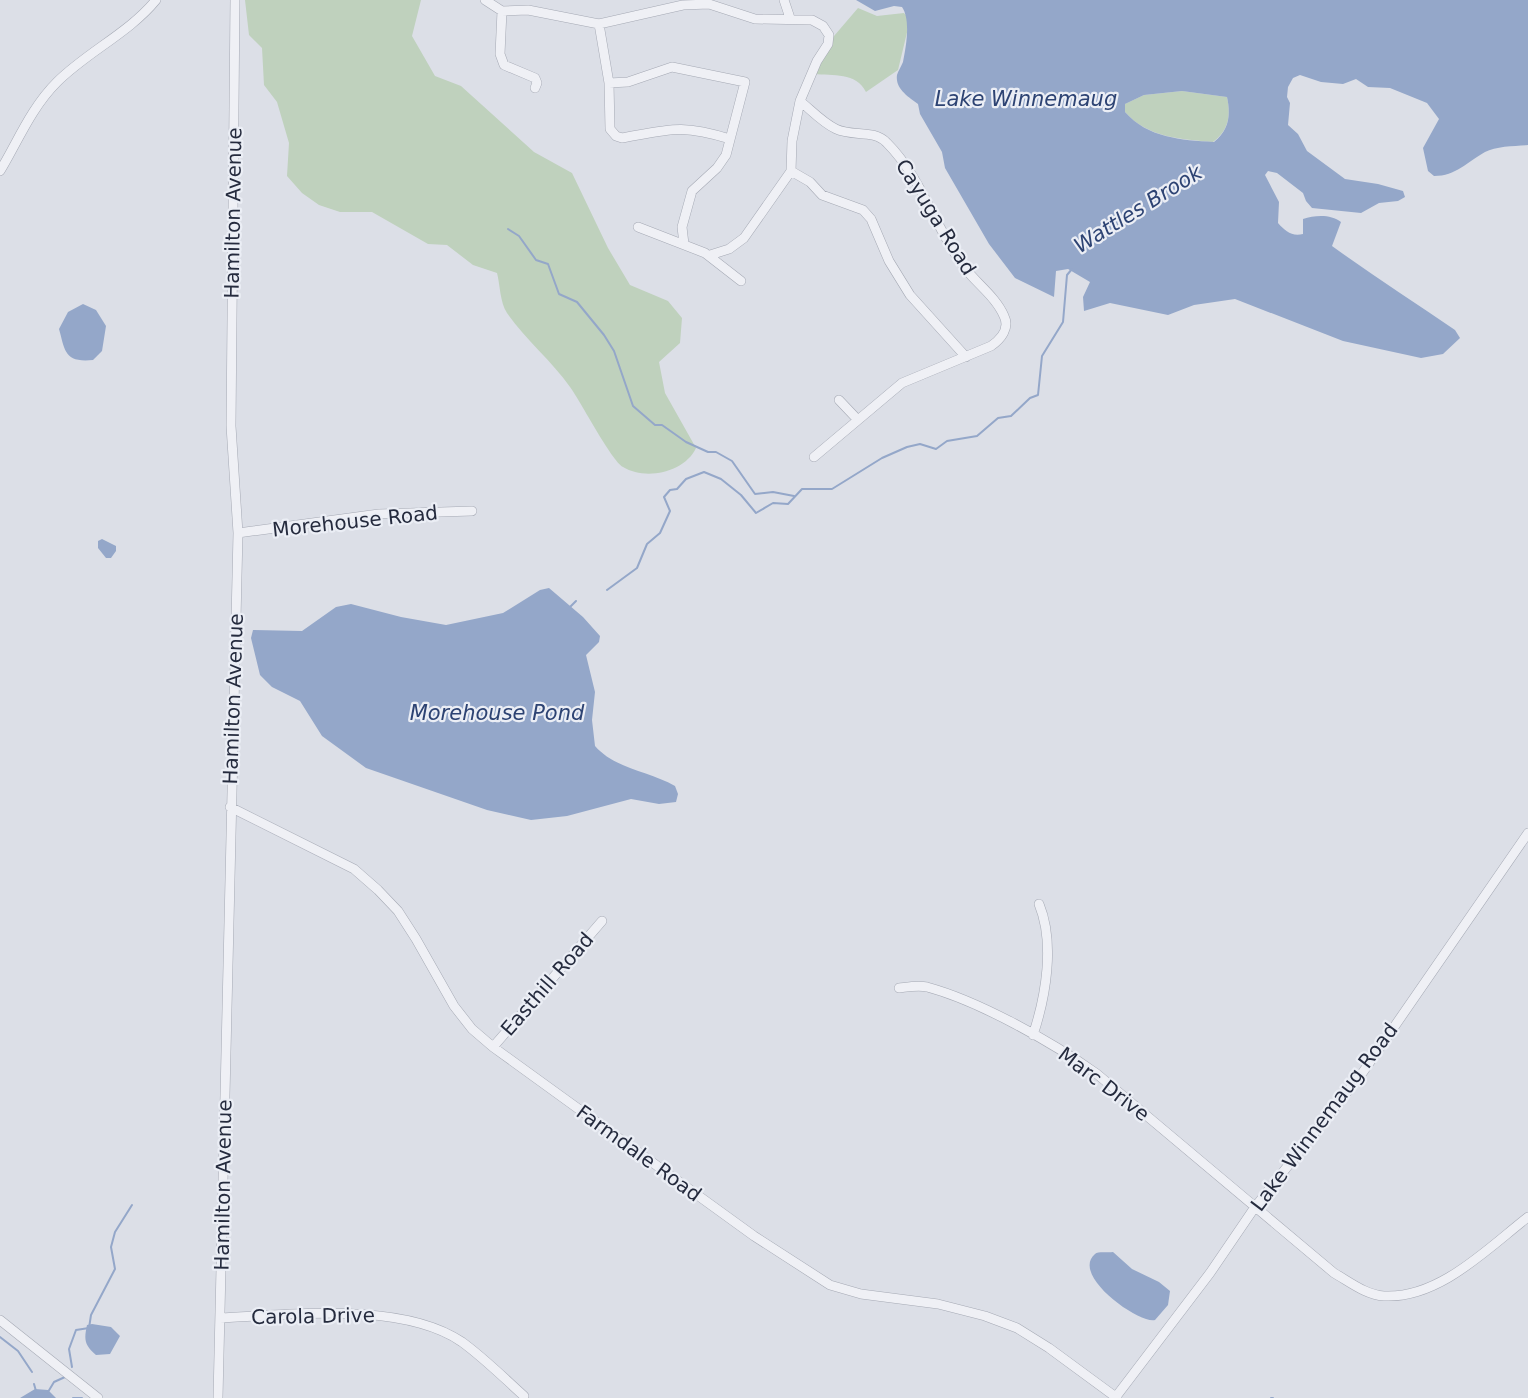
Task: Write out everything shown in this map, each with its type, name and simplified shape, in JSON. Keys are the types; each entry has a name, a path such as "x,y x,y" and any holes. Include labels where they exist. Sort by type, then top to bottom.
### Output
{"street":[{"path":"0,171 28,118 50,90 99,46 143,14 156,0"},
{"name":"Hamilton Avenue","path":"218,1398 238,533 231,426 235,0"},
{"path":"485,0 502,11 528,10 599,24 683,6 709,4 755,19 812,20 823,26 829,35 828,44 817,61 800,101 792,141 791,171 744,238 729,249 710,255"},
{"path":"526,0 528,10"},
{"path":"784,0 790,18"},
{"path":"502,11 500,54 504,65 535,78 537,82 535,88"},
{"path":"599,24 609,83 610,129 615,136 622,138 679,127 697,129 730,139"},
{"path":"609,83 628,82 672,67 745,82 726,155 717,168 692,191 682,227 684,244"},
{"name":"Cayuga Road","path":"800,101 834,129 847,133 876,135 886,141 909,168 948,244 964,267 999,308 1005,317 1006,327 1001,339 966,357 902,384 857,419 814,458"},
{"path":"791,171 810,182 822,195 863,210 871,219 889,261 910,295 966,357"},
{"path":"638,227 710,255 741,281"},
{"path":"839,400 857,419"},
{"name":"Morehouse Road","path":"238,533 379,514 472,511"},
{"name":"Farmdale Road","path":"230,807 354,869 378,890 406,922 454,1006 472,1029 493,1047 754,1236 830,1285 861,1294 938,1304 985,1316 1017,1329 1049,1348 1116,1398"},
{"name":"Lake Winnemaug Road","path":"1116,1398 1210,1273 1255,1207 1363,1072 1528,833"},
{"path":"1033,1035 1045,985 1046,925 1039,904"},
{"name":"Easthill Road","path":"493,1047 602,921"},
{"name":"Marc Drive","path":"899,988 924,986 963,1000 1070,1055 1096,1074 1334,1273 1362,1290 1383,1296 1407,1294 1433,1286 1473,1260 1528,1217"},
{"name":"Carola Drive","path":"220,1318 359,1313 406,1318 460,1341 524,1396"},
{"path":"0,1320 98,1398"}],"green space":[{"path":"245,0 421,0 412,36 435,76 461,86 534,152 572,173 608,248 630,285 668,301 682,318 680,343 659,362 665,393 696,448 691,456 683,463 664,472 643,473 623,467 611,454 563,377 507,313 497,273 473,265 447,245 428,244 372,212 340,212 319,205 302,193 287,176 289,143 277,102 264,85 262,48 249,35"},
{"path":"858,8 877,16 904,13 910,20 898,70 866,92 862,86 850,78 814,74 816,57"},
{"path":"1182,91 1227,97 1228,122 1213,142 1166,136 1144,127 1125,112 1125,104 1144,95"}],"water":[{"name":"Lake Winnemaug","path":"856,0 1528,0 1528,145 1489,150 1449,174 1434,176 1428,171 1423,148 1439,119 1427,103 1390,88 1368,87 1356,79 1343,84 1321,82 1300,75 1293,78 1288,87 1287,97 1290,103 1288,125 1298,134 1307,151 1345,179 1403,191 1405,197 1398,201 1379,203 1361,213 1312,208 1303,193 1277,173 1268,171 1265,175 1279,202 1278,223 1283,229 1299,235 1303,234 1303,219 1323,216 1337,219 1341,222 1332,246 1455,330 1460,338 1443,354 1421,358 1343,341 1235,299 1194,305 1168,315 1110,303 1084,311 1083,297 1090,282 1068,269 1056,271 1054,297 1015,278 989,244 945,168 942,152 920,114 918,104 903,92 898,84 897,75 903,62 907,34 905,12 902,7 894,6 875,11","holes":["1182,91 1227,97 1228,122 1214,142 1166,136 1144,127 1125,112 1125,104 1144,95"]},
{"path":"83,304 96,310 106,326 102,351 93,360 76,359 67,354 59,329 68,312"},
{"path":"102,539 116,546 116,551 111,558 106,558 98,548 98,541"},
{"name":"Morehouse Pond","path":"549,588 583,617 600,636 599,642 586,655 595,692 592,720 595,746 603,754 622,765 675,786 678,794 676,802 659,804 631,799 567,816 531,820 487,810 366,768 322,736 300,701 272,687 260,675 251,638 253,630 302,631 336,607 351,604 401,617 446,625 503,613 540,590"},
{"path":"1113,1252 1132,1269 1159,1282 1170,1291 1168,1305 1155,1320 1135,1314 1122,1306 1099,1285 1092,1274 1090,1263 1095,1254"},
{"path":"87,1325 111,1327 120,1336 110,1354 96,1355 87,1345 85,1338"},
{"path":"35,1389 48,1390 56,1398 20,1398"}],"waterway":[{"path":"508,229 519,236 536,260 548,264 559,294 577,302 604,335 614,351 633,406 655,425 662,425 686,442 708,452 716,452 732,461 755,494 773,492 794,496"},
{"name":"Wattles Brook","path":"607,590 637,568 647,544 660,533 670,511 664,497 670,490 677,489 686,479 704,472 721,479 741,495 756,513 773,503 788,504 802,489 832,489 882,458 907,447 920,444 936,449 947,441 977,436 998,418 1011,416 1030,398 1038,395 1042,356 1063,322 1067,275 1072,269"},
{"name":"Wattles Brook","path":"570,607 576,601"},
{"path":"72,1367 69,1349 76,1330 89,1328 91,1315 115,1269 111,1247 115,1232 132,1205"},
{"path":"0,1337 18,1351 32,1372"},
{"path":"48,1392 54,1382 65,1377"},
{"path":"34,1384 36,1391"},
{"path":"73,1398 82,1398"}]}
